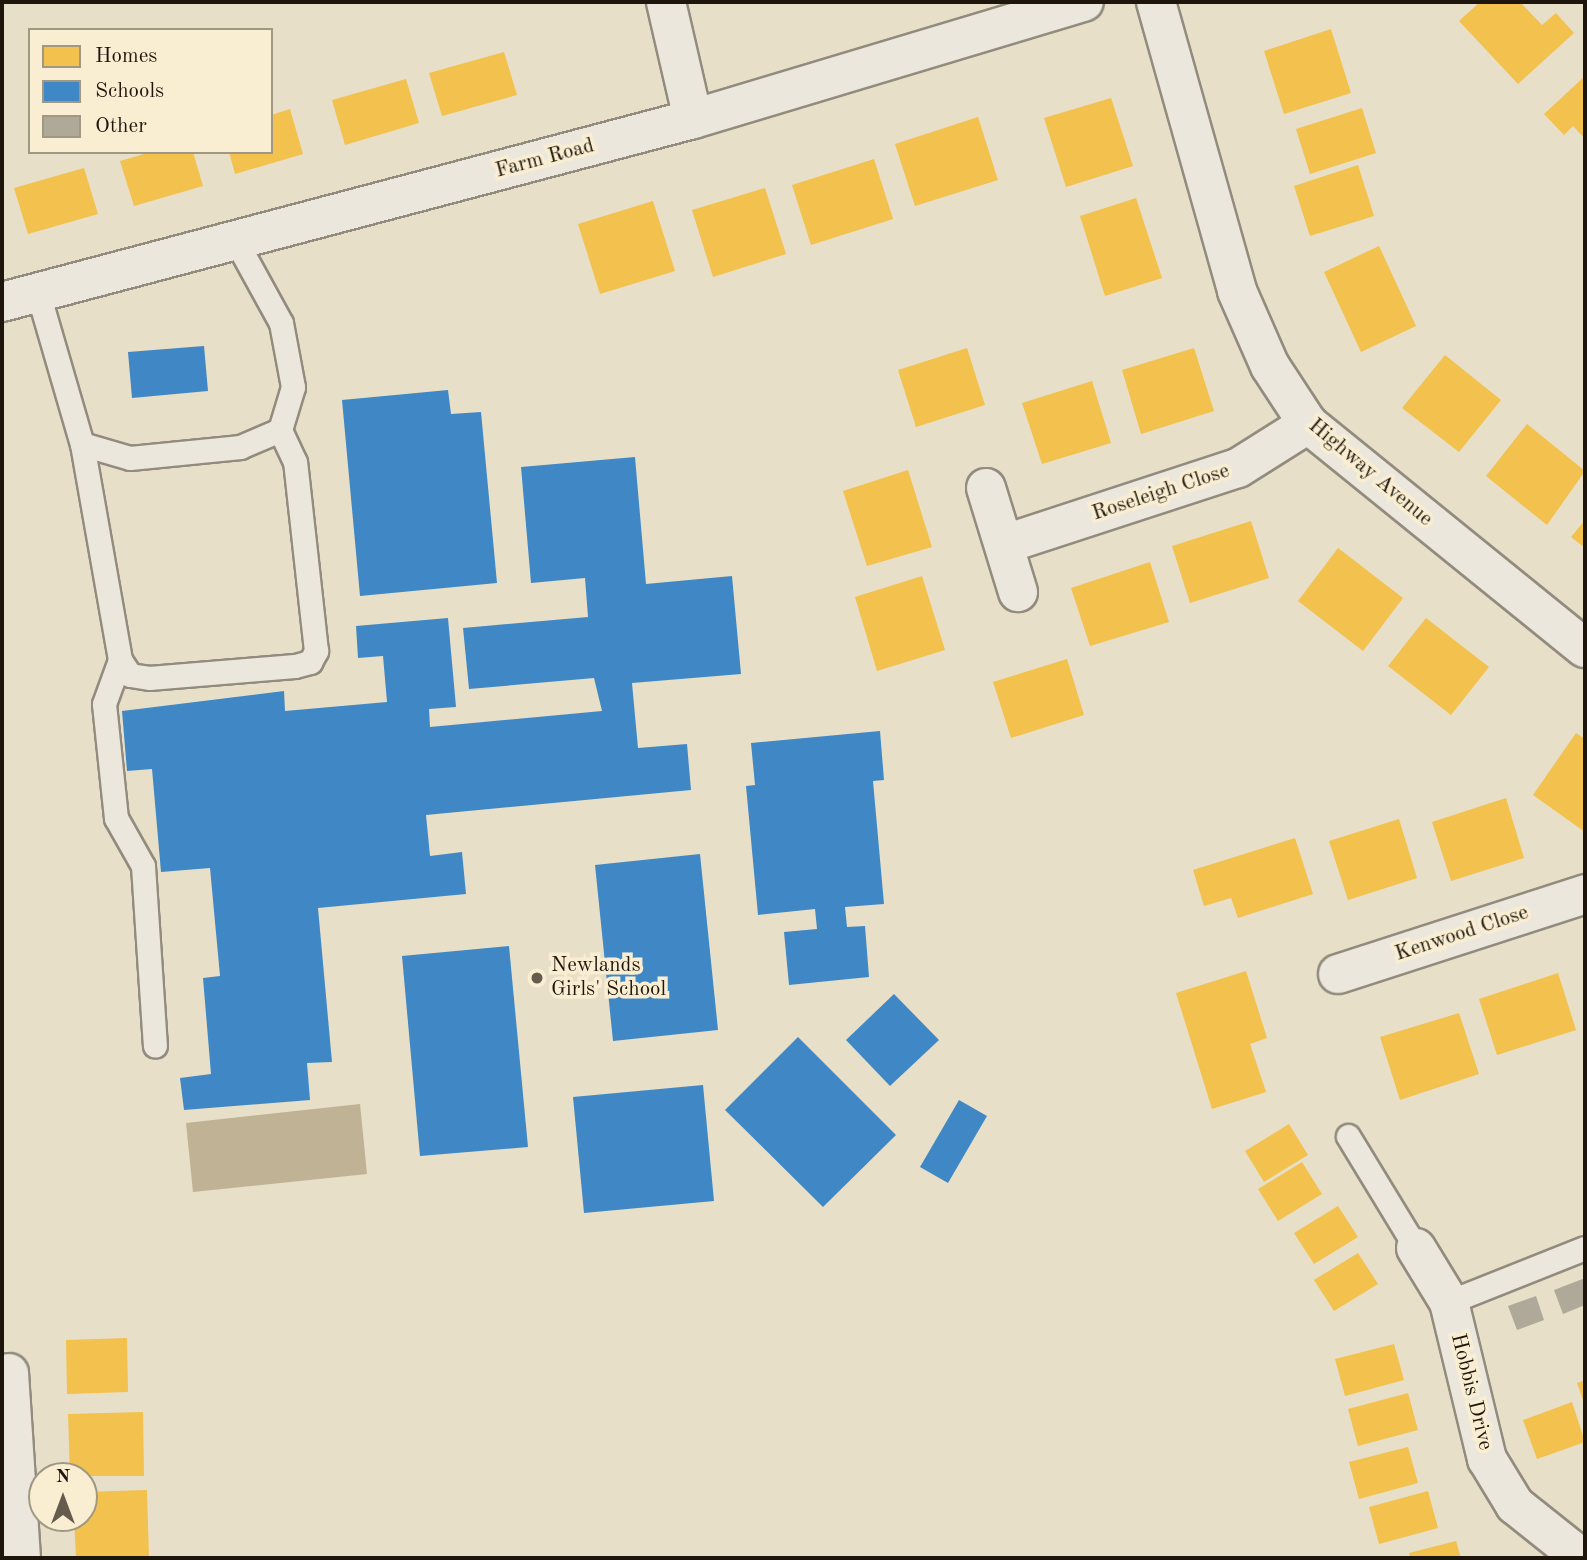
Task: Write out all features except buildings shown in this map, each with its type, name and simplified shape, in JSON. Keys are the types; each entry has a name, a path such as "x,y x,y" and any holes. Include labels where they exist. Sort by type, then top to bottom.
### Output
{"street":[{"path":"666,2 693,119"},
{"name":"Farm Road","path":"2,302 693,119 1084,2"},
{"name":"Highway Avenue","path":"1156,2 1237,291 1270,366 1308,424 1585,648"},
{"name":"Roseleigh Close","path":"1005,544 1238,468 1308,424"},
{"path":"986,488 1018,592"},
{"name":"Kenwood Close","path":"1338,974 1585,894"},
{"name":"Hobbis Drive","path":"1416,1248 1449,1302 1487,1459 1516,1505 1576,1551"},
{"path":"9,1373 9,1447 21,1558"}],"lane":[{"path":"38,293 82,444 120,660 130,675 149,678 310,662 316,651 295,462 280,430 293,387 281,323 236,241"},
{"path":"82,444 130,458 240,447 280,430"},
{"path":"120,660 104,704 116,818 143,866 155,1046"},
{"path":"1348,1136 1416,1248"},
{"path":"1449,1302 1585,1248"}],"shaded area":[{"path":"360,1104 367,1174 193,1192 186,1123"}],"place":[{"name":"Newlands Girls' School","path":"537,978"}]}
